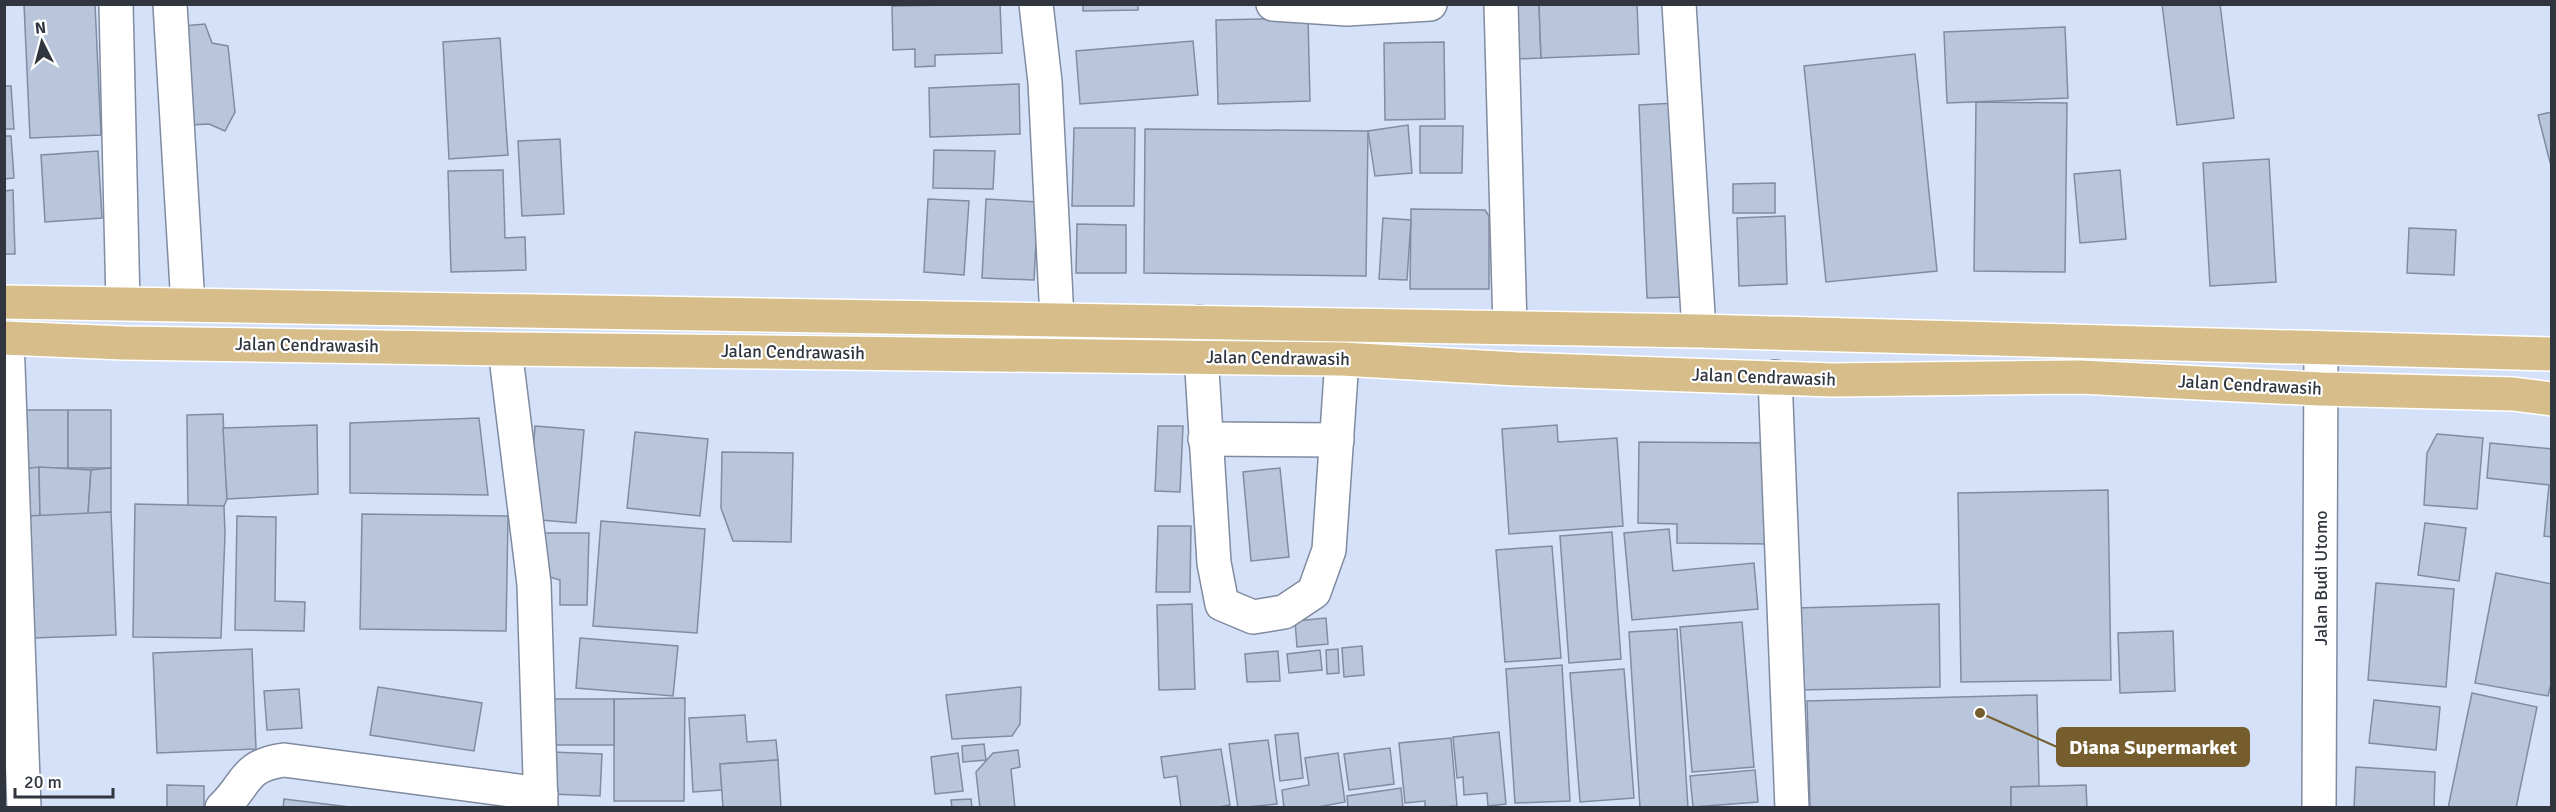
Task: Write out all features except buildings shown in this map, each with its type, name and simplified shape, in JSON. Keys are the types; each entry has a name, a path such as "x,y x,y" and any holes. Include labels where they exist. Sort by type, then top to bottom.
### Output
{"main road":[{"name":"Jalan Cendrawasih","path":"4,302 1510,327 2552,354"},
{"name":"Jalan Cendrawasih","path":"6,338 124,343 505,349 1342,359 1517,369 1832,380 2080,377 2321,389 2513,394 2552,399"}],"street":[{"path":"116,4 123,304"},
{"path":"170,4 188,305"},
{"path":"1036,4 1045,82 1057,319"},
{"path":"1273,4 1347,9 1430,4"},
{"path":"1500,4 1510,327"},
{"path":"1679,4 1699,331"},
{"path":"1199,322 1214,563 1222,604 1253,617 1284,612 1314,592 1329,550 1342,359"},
{"path":"6,338 24,807"},
{"path":"222,807 248,774 266,763 285,760 541,801 534,584 505,349"},
{"name":"Jalan Budi Utomo","path":"2319,807 2321,349"},
{"path":"1775,377 1792,807"},
{"path":"1205,439 1337,440"}],"place":[{"name":"Diana Supermarket","path":"1980,713"}]}
